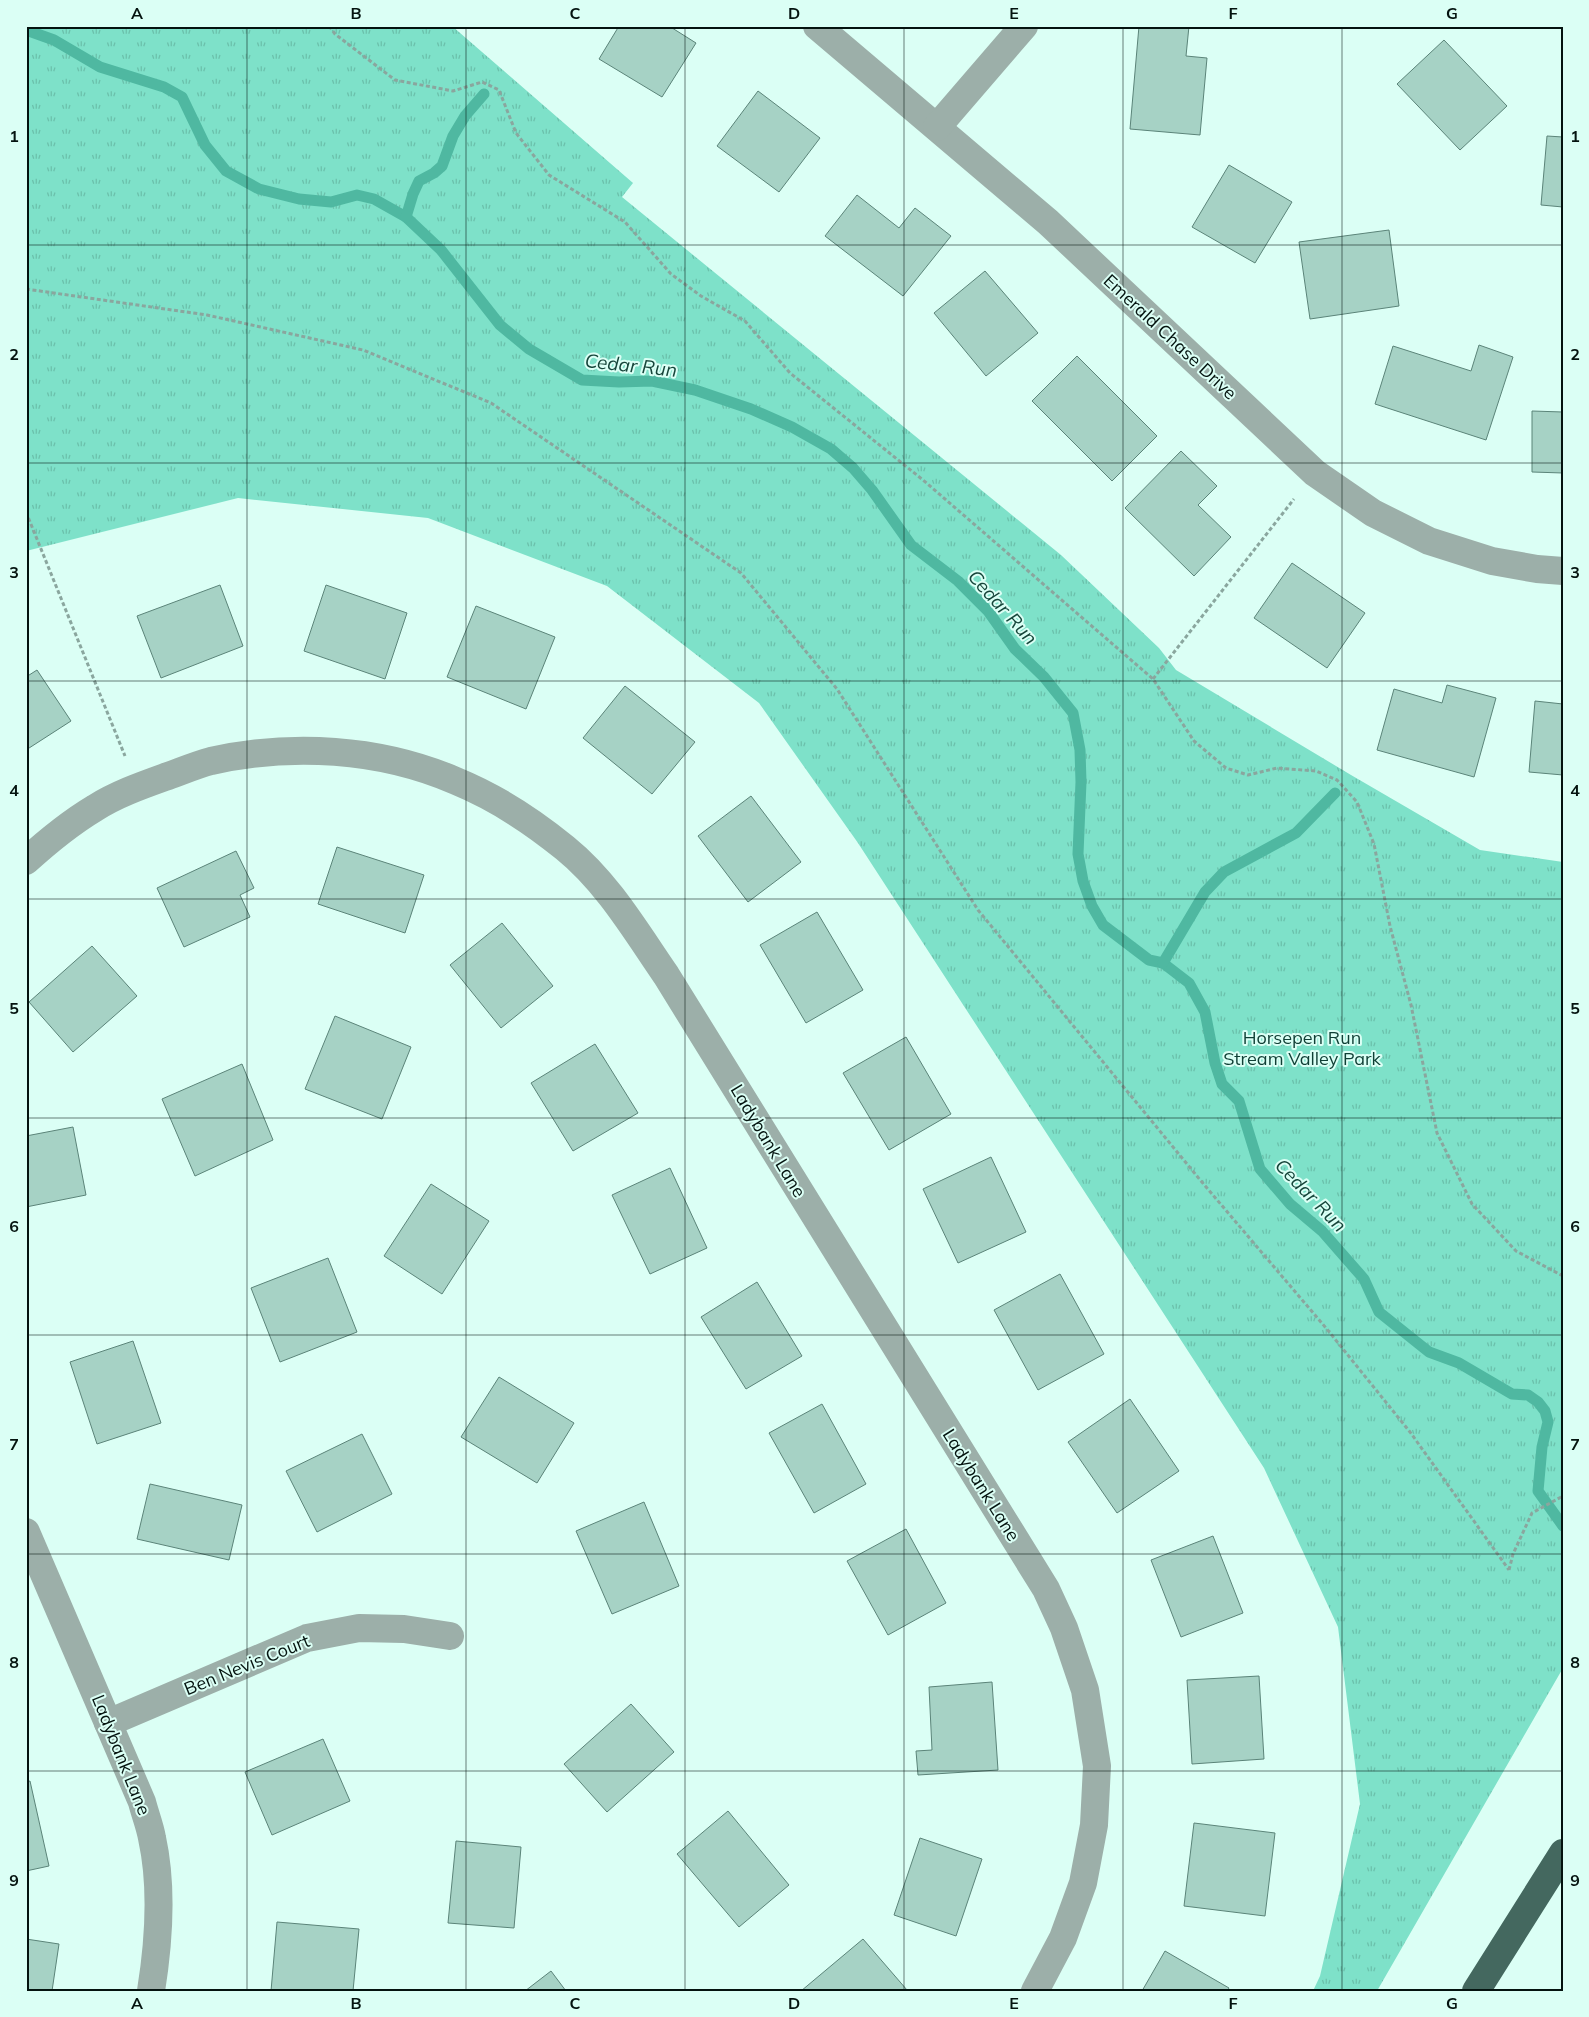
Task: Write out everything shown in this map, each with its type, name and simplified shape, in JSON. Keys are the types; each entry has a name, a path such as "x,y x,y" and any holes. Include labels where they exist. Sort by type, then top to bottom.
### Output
{"highway":[{"path":"1476,1991 1563,1854"}],"street":[{"name":"Emerald Chase Drive","path":"817,26 1048,222 1315,473 1374,513 1429,541 1492,561 1537,569 1563,571"},
{"path":"937,127 1024,26"},
{"name":"Ladybank Lane","path":"26,861 51,838 96,807 137,787 209,762 270,752 332,751 396,761 456,780 516,812 566,848 608,891 666,975 1046,1590 1064,1628 1084,1690 1097,1766 1094,1824 1083,1882 1063,1938 1035,1991"},
{"name":"Ladybank Lane","path":"26,1532 142,1802 152,1839 159,1897 156,1956 150,1991"},
{"name":"Ben Nevis Court","path":"108,1722 307,1638 360,1628 404,1629 450,1636"}],"path":[{"path":"329,26 335,34 396,80 453,91 482,82 499,90 516,133 549,175 625,222 671,274 701,296 745,321 790,373 923,480 1152,679 1194,741 1226,768 1248,775 1277,768 1316,771 1337,780 1357,802 1374,844 1390,926 1411,1005 1437,1132 1472,1204 1516,1251 1563,1276"},
{"path":"26,290 207,315 363,350 491,402 741,573 836,689 978,910 1201,1181 1326,1328 1410,1432 1509,1570 1513,1554 1532,1513 1563,1496"},
{"path":"1152,679 1315,473"},
{"path":"26,512 137,787"}],"green space":[{"name":"Horsepen Run Stream Valley Park","path":"26,26 452,26 633,183 622,197 1061,555 1159,648 1176,670 1480,850 1563,862 1563,1668 1377,1991 1313,1991 1320,1976 1360,1804 1338,1627 1264,1468 858,843 759,703 607,586 428,518 238,498 26,551"}],"building":[{"path":"619,26 669,26 696,43 662,97 599,59"},
{"path":"1139,26 1189,26 1186,56 1207,58 1200,135 1130,129"},
{"path":"1444,40 1507,106 1460,150 1397,84"},
{"path":"758,91 820,138 779,192 717,146"},
{"path":"1547,136 1563,137 1563,207 1541,205"},
{"path":"1229,165 1292,202 1255,263 1192,227"},
{"path":"857,195 899,228 915,208 951,236 903,296 825,236"},
{"path":"1389,230 1399,306 1310,319 1299,242"},
{"path":"985,271 1038,333 986,376 934,313"},
{"path":"1479,345 1513,357 1486,440 1375,404 1393,346 1471,371"},
{"path":"1077,356 1157,436 1112,481 1032,401"},
{"path":"1532,411 1563,412 1563,473 1532,472"},
{"path":"1181,451 1217,486 1198,505 1231,537 1194,576 1125,508"},
{"path":"1292,563 1365,613 1327,668 1254,618"},
{"path":"220,585 243,646 161,678 137,616"},
{"path":"326,585 407,613 385,679 304,651"},
{"path":"476,606 555,637 526,709 447,677"},
{"path":"37,670 71,721 26,750 26,677"},
{"path":"1447,685 1496,698 1474,777 1377,750 1394,689 1442,703"},
{"path":"625,686 695,742 652,794 583,738"},
{"path":"1535,701 1563,704 1563,775 1529,772"},
{"path":"751,796 801,862 748,902 698,836"},
{"path":"337,847 424,875 405,933 318,904"},
{"path":"236,851 254,888 240,895 250,917 184,947 157,888"},
{"path":"817,912 863,990 806,1023 760,945"},
{"path":"502,923 553,986 501,1028 450,965"},
{"path":"92,946 137,996 73,1052 29,1002"},
{"path":"335,1016 411,1047 382,1119 305,1089"},
{"path":"906,1037 951,1114 889,1150 843,1073"},
{"path":"595,1044 638,1113 573,1151 531,1083"},
{"path":"242,1064 273,1140 195,1176 162,1099"},
{"path":"73,1127 86,1195 26,1207 26,1136"},
{"path":"991,1157 1026,1232 958,1263 923,1189"},
{"path":"670,1168 707,1248 650,1274 612,1195"},
{"path":"431,1184 489,1221 442,1294 384,1256"},
{"path":"328,1258 357,1332 280,1362 251,1288"},
{"path":"1060,1274 1104,1354 1038,1390 994,1310"},
{"path":"757,1282 802,1356 746,1389 701,1317"},
{"path":"133,1341 161,1423 97,1444 70,1362"},
{"path":"499,1377 574,1423 537,1483 461,1437"},
{"path":"1130,1399 1179,1471 1117,1513 1068,1442"},
{"path":"822,1404 866,1484 814,1513 769,1433"},
{"path":"362,1434 392,1494 317,1532 286,1471"},
{"path":"150,1484 242,1505 229,1560 137,1539"},
{"path":"644,1502 679,1586 612,1614 576,1531"},
{"path":"906,1529 946,1603 888,1635 847,1561"},
{"path":"1213,1536 1243,1613 1181,1637 1151,1560"},
{"path":"1259,1676 1264,1759 1192,1764 1187,1680"},
{"path":"992,1682 998,1770 918,1775 916,1751 932,1750 929,1687"},
{"path":"631,1704 674,1752 607,1812 564,1764"},
{"path":"323,1739 350,1801 272,1835 245,1772"},
{"path":"30,1781 49,1866 26,1871 26,1782"},
{"path":"728,1811 789,1885 739,1927 677,1854"},
{"path":"1194,1823 1275,1833 1265,1916 1184,1906"},
{"path":"920,1838 982,1859 956,1936 894,1915"},
{"path":"456,1841 521,1847 514,1928 448,1923"},
{"path":"277,1922 359,1929 353,1991 271,1991"},
{"path":"26,1939 59,1944 52,1991 26,1991"},
{"path":"863,1939 907,1990 801,1991"},
{"path":"1165,1951 1229,1988 1227,1991 1142,1991"},
{"path":"551,1971 566,1991 525,1991"}],"waterway":[{"name":"Cedar Run","path":"26,30 54,40 100,67 164,87 182,97 205,145 226,171 259,189 299,199 331,202 357,195 374,199 406,217 441,250 500,325 529,349 582,380 652,381 695,390 751,409 792,427 831,449 853,468 872,490 911,545 958,581 988,611 1015,649 1044,677 1073,713 1080,750 1081,782 1078,854 1083,881 1092,906 1103,925 1149,960 1163,963 1189,983 1205,1012 1215,1063 1222,1084 1239,1101 1260,1169 1290,1204 1322,1231 1364,1279 1379,1312 1429,1352 1459,1363 1512,1394 1528,1395 1538,1402 1545,1411 1548,1422 1542,1447 1538,1491 1563,1526"},
{"path":"406,217 419,181 442,166 453,136 465,116 484,94"},
{"path":"1163,963 1205,892 1224,872 1296,833 1335,793"}]}
